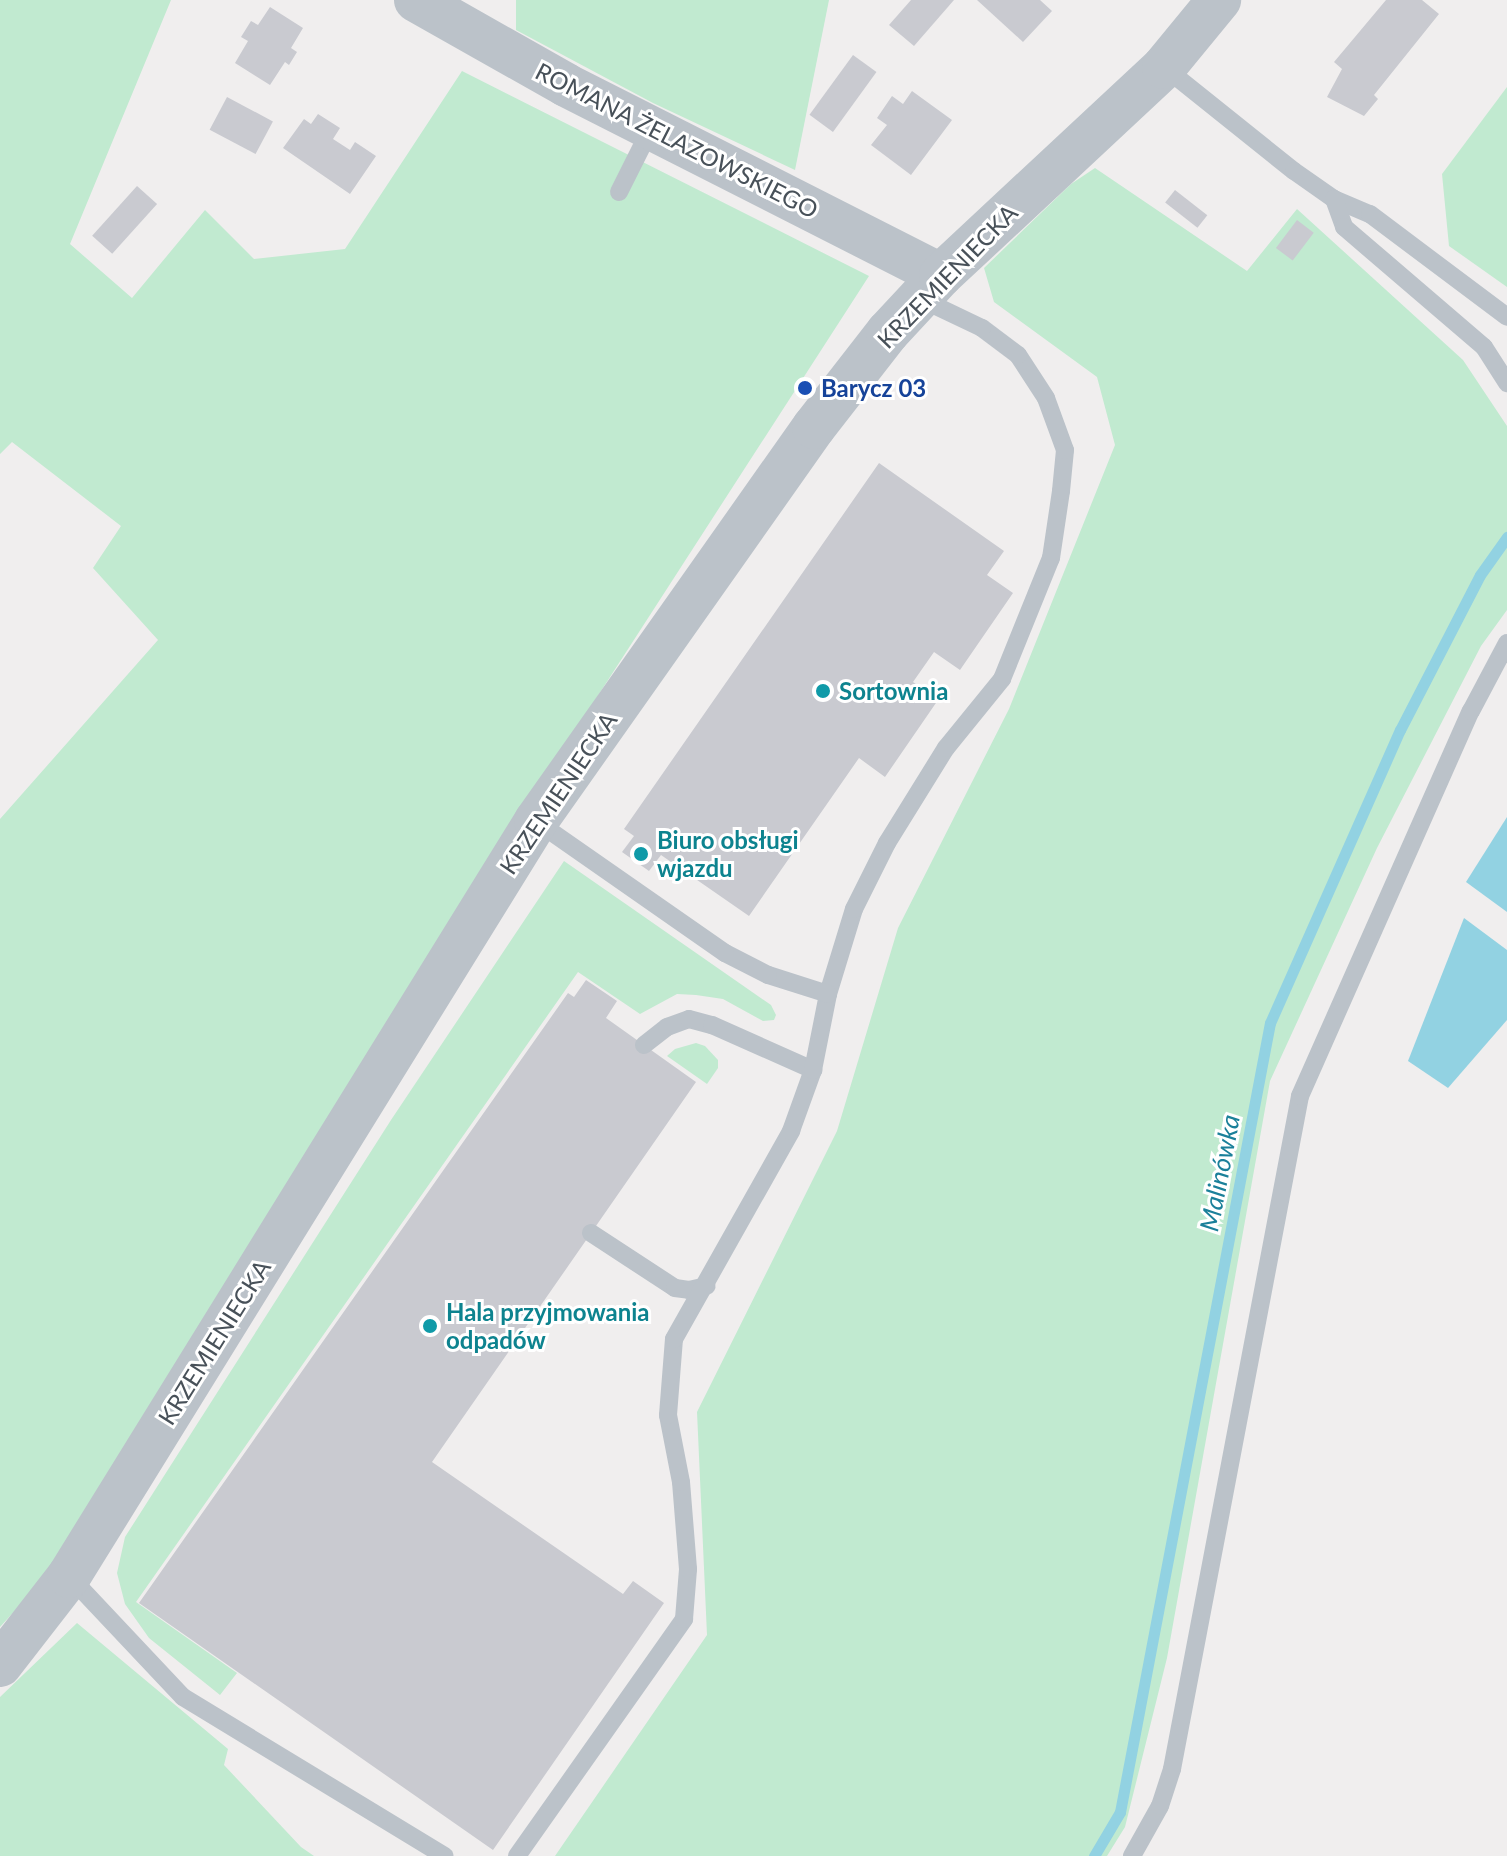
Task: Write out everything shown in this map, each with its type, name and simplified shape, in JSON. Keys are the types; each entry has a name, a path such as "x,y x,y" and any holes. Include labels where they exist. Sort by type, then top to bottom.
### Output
{"street":[{"name":"ROMANA ŻELAZOWSKIEGO","path":"416,0 566,85 651,128 930,287"},
{"name":"KRZEMIENIECKA","path":"0,1665 69,1576 536,821 814,427 930,287 1164,67 1219,0"}],"lane":[{"path":"1164,67 1334,199 1370,214 1507,317"},
{"path":"619,192 651,128"},
{"path":"1334,199 1344,227 1484,347 1507,383"},
{"path":"517,1856 684,1619 688,1569 681,1482 668,1415 674,1339 707,1286 791,1131 813,1070 828,994 854,909 887,843 946,748 1002,679 1051,558 1065,450 1046,398 1018,355 930,287"},
{"path":"1132,1856 1160,1806 1172,1769 1300,1096 1413,838 1506,648"},
{"path":"536,821 725,953 768,975 828,994"},
{"path":"644,1045 667,1027 689,1019 712,1025 813,1070"},
{"path":"591,1233 675,1288 689,1290 707,1286"},
{"path":"69,1576 183,1697 445,1856"}],"green space":[{"path":"0,0 171,0 70,244 132,298 205,210 254,259 345,249 462,71 869,276 526,807 39,1584 0,1627 0,819 158,640 93,568 121,526 12,442 0,454"},
{"path":"516,0 829,0 795,170 653,103 516,30"},
{"path":"1507,87 1507,287 1449,246 1442,174"},
{"path":"1095,168 1247,271 1297,209 1463,360 1507,426 1507,610 1481,646 1377,848 1270,1081 1167,1658 1125,1827 1107,1856 555,1856 707,1635 697,1412 837,1131 898,928 1009,709 1115,445 1097,377 994,302 984,268 1071,184"},
{"path":"564,861 771,1005 776,1015 774,1020 763,1021 723,999 677,994 640,1014 578,972 136,1602 237,1673 220,1695 149,1638 125,1604 117,1573 125,1537 391,1120"},
{"path":"696,1043 705,1046 718,1060 718,1068 707,1084 667,1056 675,1049"},
{"path":"77,1623 228,1749 224,1765 301,1847 314,1856 0,1856 0,1697"}],"water":[{"path":"1507,817 1507,912 1466,882"},
{"path":"1464,918 1507,950 1507,1020 1448,1088 1408,1061"}],"building":[{"path":"911,0 954,0 914,46 889,25"},
{"path":"977,0 1040,0 1052,11 1023,42"},
{"path":"1386,0 1422,0 1439,14 1374,95 1378,99 1364,116 1327,97 1342,69 1334,62"},
{"path":"270,7 303,28 291,48 297,52 289,65 285,62 270,85 235,63 248,41 241,37 251,21 258,25"},
{"path":"853,55 876,72 833,132 810,115"},
{"path":"912,91 952,120 911,175 871,145 887,125 877,118 892,96 903,104"},
{"path":"227,97 273,121 256,154 210,130"},
{"path":"318,114 340,128 333,139 350,150 355,142 376,156 350,194 283,148 304,119 311,124"},
{"path":"137,186 157,204 112,254 92,236"},
{"path":"1175,190 1207,215 1197,228 1165,203"},
{"path":"1297,220 1314,233 1293,261 1276,248"},
{"name":"Sortownia","path":"879,463 1004,551 987,575 1013,593 960,670 934,652 913,682 938,700 885,777 859,758 749,916 661,855 649,871 622,852 634,836 624,829"},
{"path":"586,980 617,1001 606,1018 696,1082 432,1462 623,1594 633,1581 664,1603 493,1850 139,1603 568,993 574,997"}],"waterway":[{"name":"Malinówka","path":"1094,1856 1120,1812 1270,1023 1400,730 1480,575 1507,537"}],"place":[{"name":"Barycz 03","path":"805,388"},
{"name":"Sortownia","path":"823,691"},
{"name":"Biuro obsługi wjazdu","path":"641,854"},
{"name":"Hala przyjmowania odpadów","path":"430,1326"}]}
